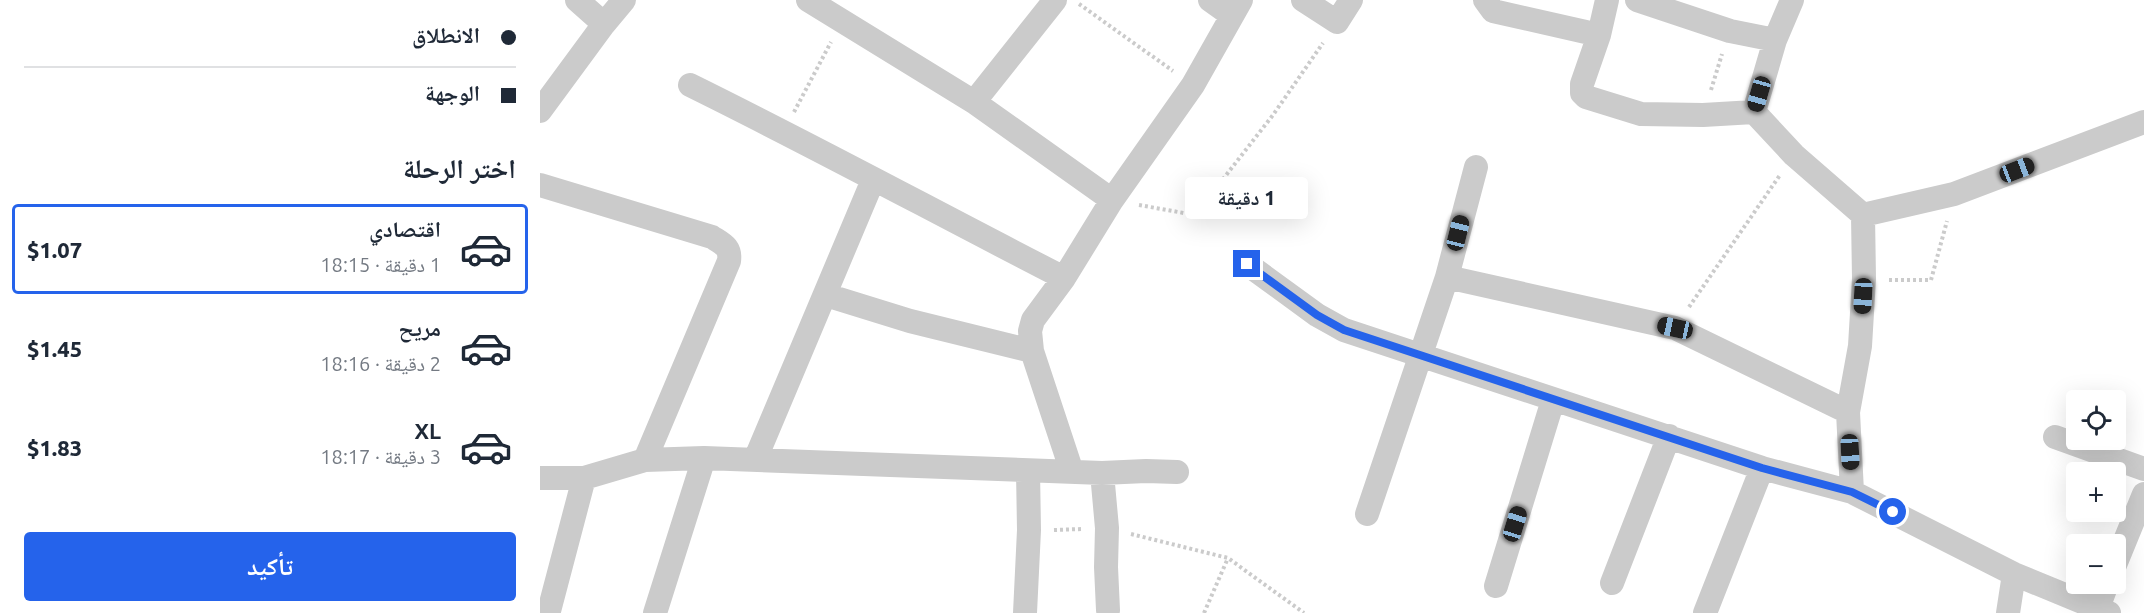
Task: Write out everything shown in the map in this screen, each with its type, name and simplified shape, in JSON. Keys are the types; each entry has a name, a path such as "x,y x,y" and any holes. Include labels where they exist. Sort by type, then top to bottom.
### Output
{"street":[{"path":"577,0 604,24"},
{"path":"540,111 624,0"},
{"path":"808,0 974,102 1112,201"},
{"path":"974,102 1055,0"},
{"path":"1072,472 1032,351 1030,331 1033,320 1064,278 1112,201 1193,85 1236,7 1210,0"},
{"path":"1303,0 1337,22 1351,0"},
{"path":"1485,0 1493,10 1599,35"},
{"path":"1607,0 1599,35 1582,84 1582,93 1586,97 1641,114 1703,116 1754,112"},
{"path":"1637,0 1730,31 1775,40"},
{"path":"1754,112 1775,40 1792,0"},
{"path":"690,85 1064,278"},
{"path":"1754,112 1794,155 1863,215 1864,279 1860,346 1848,412 1852,492"},
{"path":"1863,215 1954,194 2144,122"},
{"path":"1367,514 1447,277 1476,167"},
{"path":"755,460 873,180"},
{"path":"540,184 712,237 728,248 729,261 645,460"},
{"path":"1247,264 1317,315 1344,330 1762,468 1852,492 2068,604 2103,610 2106,594"},
{"path":"1447,277 1675,328 1848,412"},
{"path":"826,295 910,321 1032,351"},
{"path":"1496,586 1553,400"},
{"path":"1612,583 1669,436"},
{"path":"2055,437 2144,469"},
{"path":"655,613 704,458"},
{"path":"540,478 584,478 645,460 704,458 1028,471 1177,472"},
{"path":"1705,613 1762,468"},
{"path":"1025,613 1029,530 1028,471"},
{"path":"1102,473 1107,528 1108,610"},
{"path":"548,611 584,478"},
{"path":"2126,538 2144,494"},
{"path":"2008,613 2014,574"}],"path":[{"path":"1073,0 1193,85"},
{"path":"784,132 842,21"},
{"path":"1112,201 1195,214 1273,115 1337,22"},
{"path":"1703,116 1730,31"},
{"path":"1675,328 1794,155"},
{"path":"1864,279 1931,280 1954,194"},
{"path":"1029,530 1107,528 1228,558 1304,613"},
{"path":"1204,613 1228,558"}],"route":[{"path":"1247,264 1317,315 1344,330 1370,340 1762,468 1852,492 1893,512"}]}
